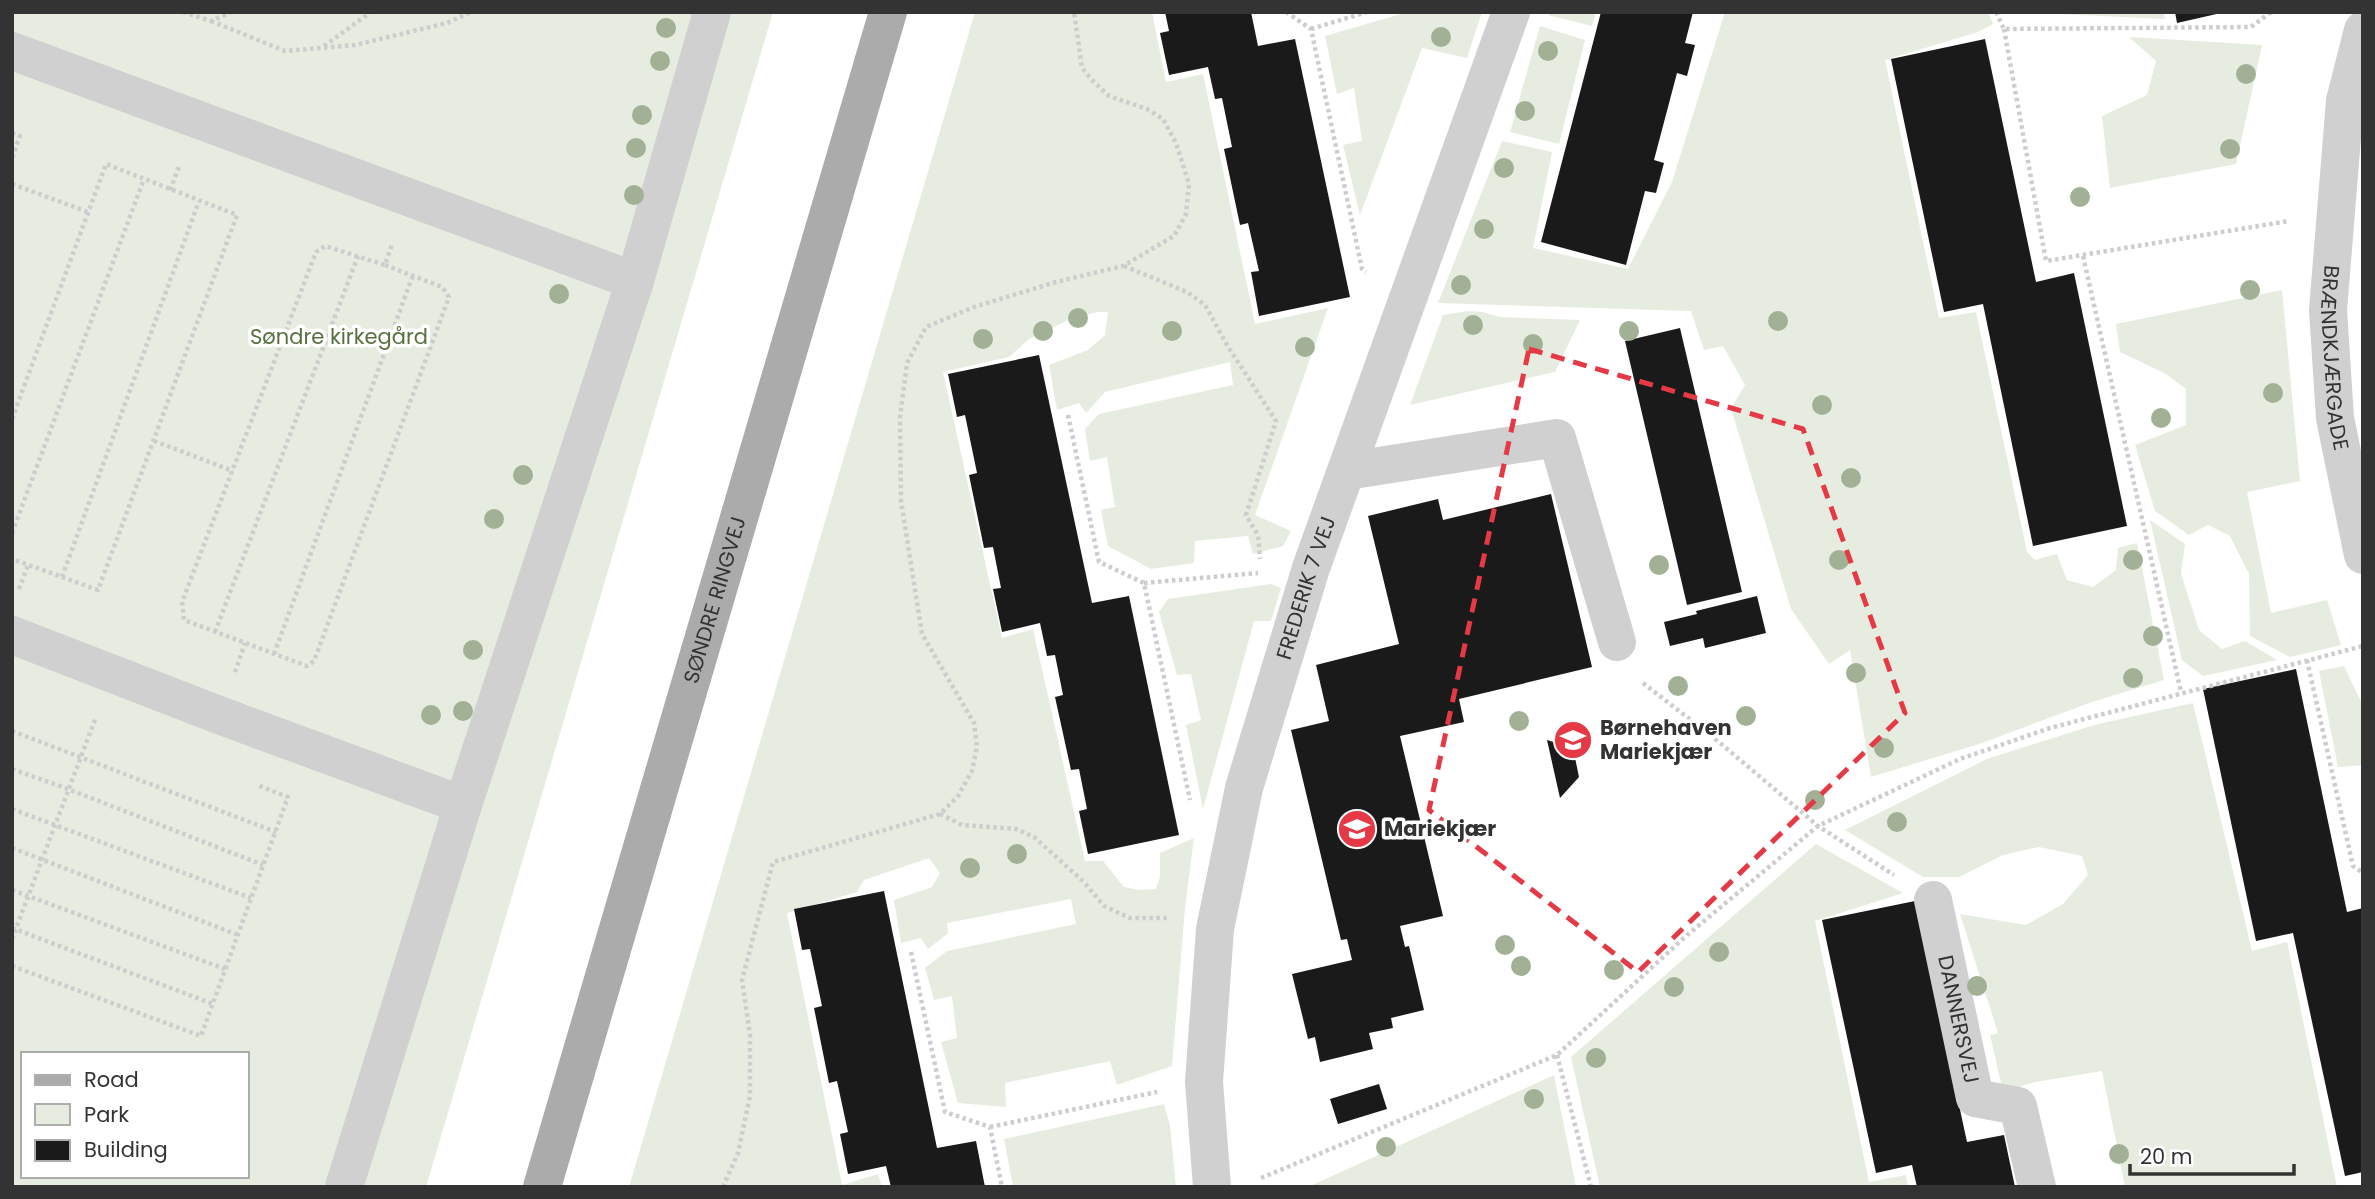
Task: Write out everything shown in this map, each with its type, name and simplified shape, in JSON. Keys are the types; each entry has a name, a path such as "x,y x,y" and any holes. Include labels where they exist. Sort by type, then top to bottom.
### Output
{"main road":[{"name":"SØNDRE RINGVEJ","path":"542,1187 888,12"}],"street":[{"path":"344,1187 463,805 635,281 712,12"},
{"name":"FREDERIK 7 VEJ","path":"1212,1187 1204,1082 1217,920 1244,788 1311,568 1511,12"},
{"name":"BRÆNDKJÆRGADE","path":"2362,548 2335,418 2328,310 2349,215 2345,101 2363,30"},
{"path":"12,51 635,281"},
{"path":"1346,471 1557,438 1617,642"},
{"path":"12,635 463,805"},
{"name":"DANNERSVEJ","path":"1933,900 1975,1098 2018,1106 2037,1187"}],"path":[{"path":"183,12 285,51 355,45 447,23 471,12"},
{"path":"211,21 231,12"},
{"path":"322,47 371,12"},
{"path":"723,1187 738,1153 750,1096 750,1034 742,980 773,862 940,814 958,796 972,771 977,747 974,723 922,634 901,501 900,418 907,363 926,327 975,307 1056,282 1123,266 1174,236 1186,214 1189,184 1176,143 1163,119 1147,109 1109,96 1083,68 1074,12"},
{"path":"1286,12 1311,29 1362,269 1405,308"},
{"path":"1311,29 1367,12"},
{"path":"1996,12 2004,29 2046,261 2349,215"},
{"path":"2004,29 2251,27 2272,12"},
{"path":"12,133 20,135 12,158"},
{"path":"12,419 106,164 237,215 99,590 12,559"},
{"path":"12,533 144,179"},
{"path":"12,184 88,212"},
{"path":"385,265 408,196"},
{"path":"62,577 199,201"},
{"path":"326,246 385,265 442,287 449,297 314,661 307,666 184,620 183,602 316,252 326,246"},
{"path":"215,632 358,256"},
{"path":"2083,256 2181,692"},
{"path":"1123,266 1187,292 1205,306 1276,421 1246,515 1258,535 1261,573"},
{"path":"274,654 413,275"},
{"path":"1068,415 1099,562 1144,583 1311,568"},
{"path":"154,441 233,471"},
{"path":"1144,583 1194,817 1233,842"},
{"path":"1617,642 1640,681 1719,742 1818,826 1933,900"},
{"path":"1254,1181 1557,1055 1686,936 1818,826 1960,759 2050,728 2363,646"},
{"path":"2307,660 2353,866 2363,873"},
{"path":"12,939 94,721 107,726"},
{"path":"12,731 276,832"},
{"path":"12,769 263,865"},
{"path":"12,966 201,1036 288,797 250,782"},
{"path":"12,809 251,898"},
{"path":"940,814 962,825 1016,829 1034,837 1084,882 1104,906 1130,918 1217,920"},
{"path":"12,848 238,935"},
{"path":"12,890 225,969"},
{"path":"14,929 213,1004"},
{"path":"911,952 945,1112 990,1127 1204,1082"},
{"path":"1557,1055 1591,1187"},
{"path":"990,1127 1002,1187"}],"highlighted area":[{"path":"1529,349 1803,429 1905,713 1638,972 1429,810"}],"green space":[{"name":"Søndre kirkegård","path":"12,12 773,12 426,1187 12,1187"},
{"path":"975,12 1152,12 1166,82 1203,74 1255,324 1328,308 1255,515 1291,531 1283,546 1253,554 1248,536 1195,541 1194,563 1151,569 1108,546 1101,510 1115,507 1107,457 1090,461 1085,429 1099,414 1233,385 1230,362 1105,392 1086,413 1079,403 1057,410 1049,365 1088,350 1105,335 1108,312 1097,312 1066,321 1029,339 1009,357 943,372 1002,638 1033,629 1085,861 1103,861 1124,887 1156,889 1160,876 1160,853 1194,838 1185,908 1172,1066 1117,1085 1110,1061 1005,1083 1006,1107 958,1103 941,1042 957,1038 952,996 934,1000 925,968 947,951 1076,924 1071,899 947,923 948,933 928,949 921,938 901,943 894,900 932,887 940,873 929,858 864,880 857,892 787,913 842,1185 878,1174 882,1187 629,1187"},
{"path":"1408,12 1482,12 1467,58 1422,48 1360,215 1343,145 1362,141 1354,88 1337,94 1325,36"},
{"path":"1549,12 1596,12 1592,26 1548,15"},
{"path":"1725,12 1988,12 1993,24 1978,32 1885,60 1939,318 1976,312 2027,552 2035,560 2057,554 2067,580 2093,587 2116,570 2118,548 2137,543 2164,680 2092,702 1982,743 1871,777 1850,650 1829,664 1791,609 1731,408 1745,385 1723,346 1704,350 1691,311 1438,303 1502,141 1552,152 1533,248 1628,269 1672,182"},
{"path":"2015,12 2164,12 2165,19"},
{"path":"1540,26 1585,40 1559,144 1510,132"},
{"path":"2129,37 2262,45 2236,164 2110,188 2102,116 2147,95 2156,61"},
{"path":"2282,290 2300,481 2247,492 2271,613 2327,600 2341,645 2290,657 2250,636 2249,574 2230,536 2208,525 2189,535 2155,511 2135,445 2186,425 2186,389 2166,374 2120,352 2116,324"},
{"path":"1468,311 1500,317 1580,320 1555,372 1410,405 1443,315"},
{"path":"2150,520 2185,544 2181,574 2199,630 2222,649 2245,641 2277,660 2203,676 2182,660"},
{"path":"1271,584 1281,588 1271,621 1254,621 1203,809 1186,725 1201,720 1191,674 1177,675 1159,612 1168,599"},
{"path":"2344,666 2363,706 2363,765 2338,767 2319,671"},
{"path":"2193,703 2252,951 2287,942 2337,1187 2125,1187 2102,1071 2035,1082 2003,1092 1990,1035 1998,1033 1960,914 2026,925 2063,904 2088,875 2082,856 2039,847 2003,855 1959,877 1923,877 1845,830 1987,759 2094,725"},
{"path":"1816,844 1903,893 1815,921 1869,1182 1906,1175 1908,1187 1600,1187 1571,1057"},
{"path":"1554,1075 1576,1187 1308,1187"},
{"path":"1164,1104 1170,1126 1176,1187 1013,1187 1004,1139"}],"building":[{"path":"1165,12 1251,12 1258,46 1295,39 1350,297 1259,316 1251,272 1259,271 1248,223 1240,225 1224,149 1232,147 1222,98 1215,99 1208,67 1169,75 1160,33 1169,31"},
{"path":"1601,12 1693,12 1685,43 1695,45 1687,76 1677,73 1654,160 1664,163 1656,193 1645,191 1626,265 1541,242"},
{"path":"2175,12 2221,12 2221,13 2177,23"},
{"path":"1985,39 2036,282 2074,273 2127,526 2033,546 1983,304 1944,312 1891,59"},
{"path":"1680,328 1742,592 1687,605 1625,341"},
{"path":"1039,355 1092,603 1129,596 1179,835 1088,854 1079,811 1087,809 1079,769 1071,770 1055,697 1063,695 1055,655 1047,656 1040,623 1002,632 993,589 1001,588 993,547 984,548 969,475 977,473 965,415 957,417 948,374"},
{"path":"1551,494 1592,667 1459,699 1464,722 1400,736 1443,916 1400,926 1405,947 1409,946 1424,1010 1391,1018 1393,1028 1369,1033 1373,1049 1320,1062 1315,1037 1308,1039 1292,974 1352,960 1347,939 1341,940 1291,730 1329,721 1316,665 1399,644 1368,516 1438,499 1443,520"},
{"path":"1757,596 1766,633 1705,648 1703,638 1670,646 1664,622"},
{"path":"2296,669 2347,912 2363,908 2363,1172 2345,1176 2293,933 2256,941 2203,689"},
{"path":"1547,740 1573,748 1579,777 1560,798"},
{"path":"884,891 937,1148 976,1141 985,1187 891,1187 886,1166 848,1174 840,1134 848,1132 837,1081 829,1083 814,1008 822,1006 810,949 802,950 794,909"},
{"path":"1915,901 1967,1142 2004,1135 2015,1187 1917,1187 1912,1165 1876,1173 1822,920"},
{"path":"1379,1084 1387,1109 1338,1124 1330,1099"}],"place":[{"name":"Børnehaven Mariekjær","path":"1573,740"},
{"name":"Mariekjær","path":"1357,829"}]}
